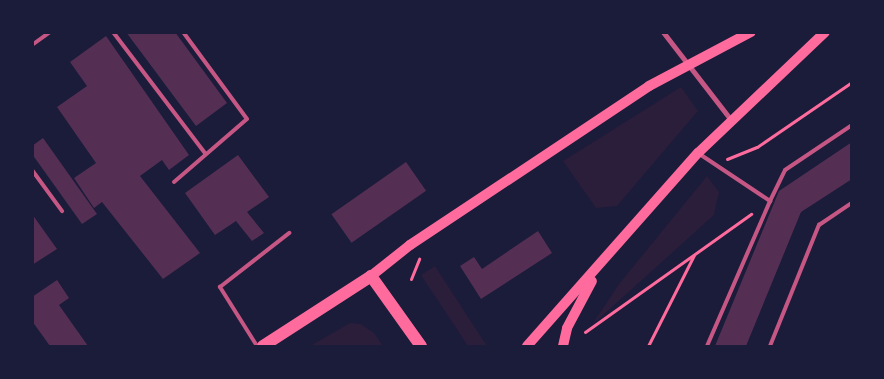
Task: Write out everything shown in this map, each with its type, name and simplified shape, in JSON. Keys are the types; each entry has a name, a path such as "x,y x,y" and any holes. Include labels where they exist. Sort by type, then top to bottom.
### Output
{"main road":[{"path":"263,346 371,276 410,245 649,86 751,32"},
{"path":"527,346 599,267 698,153 731,120 806,54 825,32"},
{"path":"563,346 567,328 599,267"},
{"path":"371,276 421,346"}],"street":[{"path":"663,32 691,65 731,120"}],"lane":[{"path":"32,45 50,32"},
{"path":"113,32 205,153"},
{"path":"174,182 205,153 248,119 183,32"},
{"path":"707,346 785,170 852,124"},
{"path":"698,153 770,201"},
{"path":"32,170 62,211"},
{"path":"770,346 819,225 852,203"},
{"path":"257,346 220,287 289,233"}],"path":[{"path":"715,164 757,147 852,82"},
{"path":"585,332 770,201"},
{"path":"648,346 694,255"},
{"path":"412,279 419,259"}],"shaded area":[{"path":"681,87 698,111 617,206 596,208 563,161"},
{"path":"707,176 719,192 714,215 592,325 619,284"},
{"path":"435,266 487,346 468,346 421,275"},
{"path":"350,323 361,324 374,333 383,346 310,346"}],"building":[{"path":"126,32 175,32 227,103 196,126"},
{"path":"106,36 189,155 169,170 162,160 140,176 200,253 163,279 102,202 94,208 74,178 96,163 57,107 87,86 70,62"},
{"path":"43,138 97,214 82,224 32,154 32,146"},
{"path":"852,142 852,179 801,212 746,346 715,346 779,191"},
{"path":"238,155 269,197 247,212 264,233 252,241 236,221 215,235 185,193"},
{"path":"406,162 426,191 352,243 331,214"},
{"path":"32,214 57,249 32,265"},
{"path":"538,231 552,253 481,299 460,266 474,257 482,269"},
{"path":"57,280 69,298 59,305 88,346 50,346 32,321 32,297"}]}
